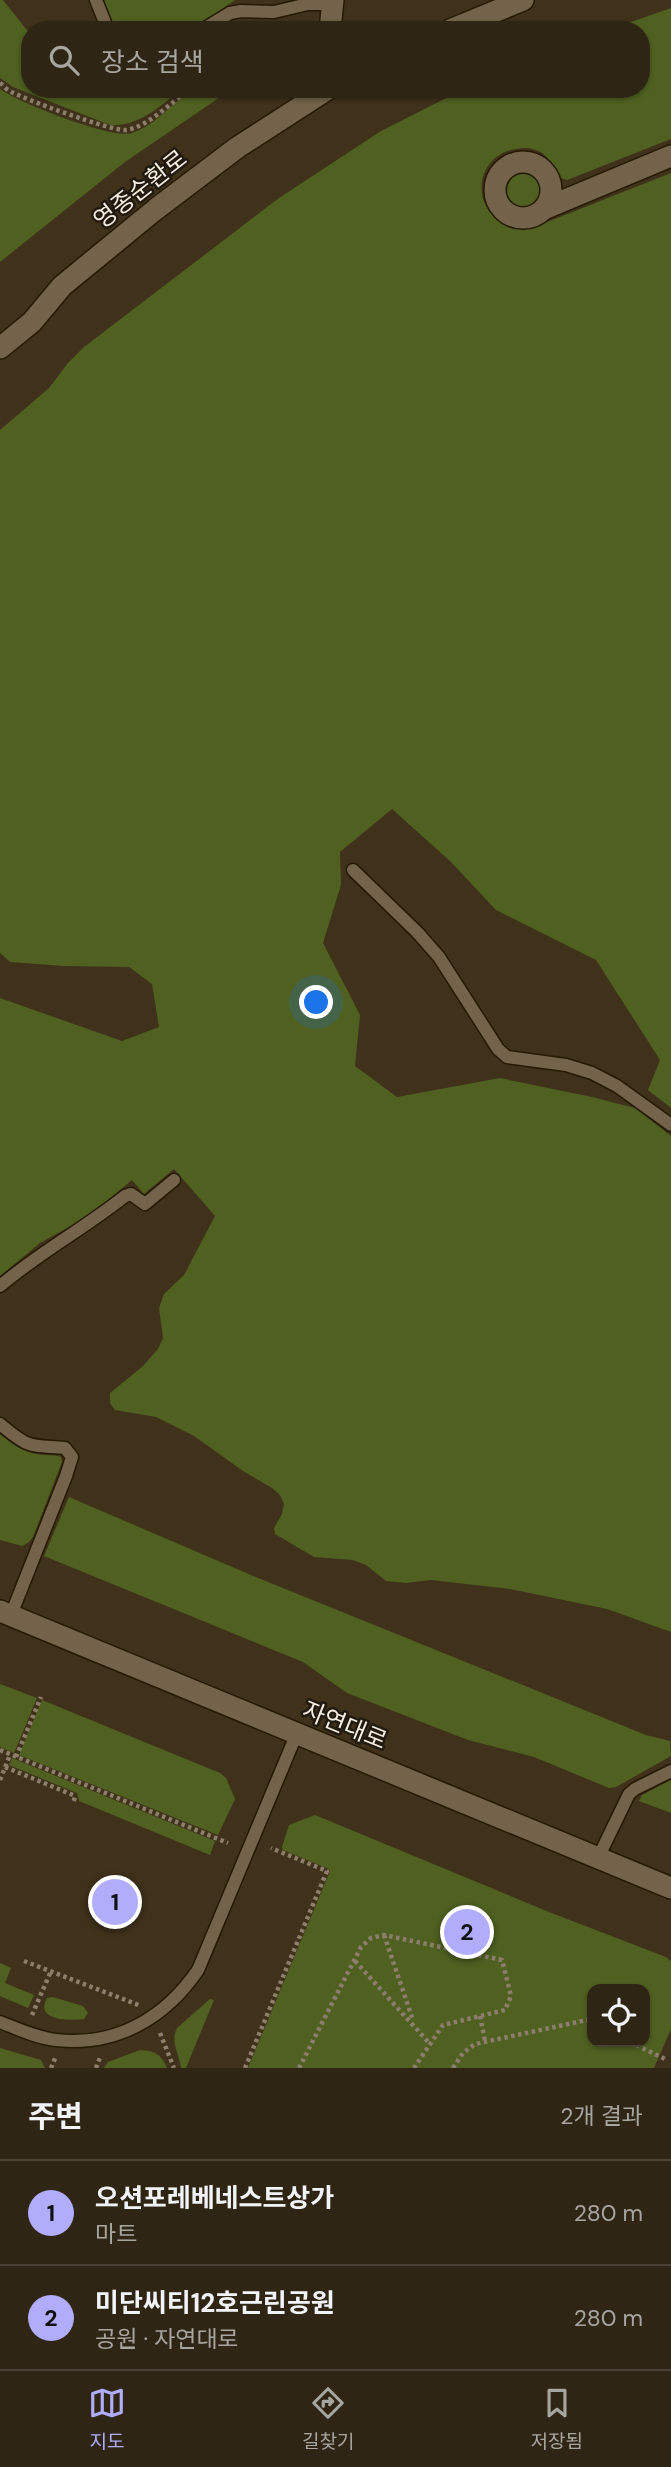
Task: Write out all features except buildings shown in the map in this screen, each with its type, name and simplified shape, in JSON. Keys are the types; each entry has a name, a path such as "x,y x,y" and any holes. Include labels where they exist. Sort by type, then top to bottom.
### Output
{"main road":[{"path":"472,21 523,0"},
{"path":"331,21 333,2"},
{"name":"영종순환로","path":"0,348 32,322 61,286 156,209 238,148 315,98"},
{"path":"546,208 671,156"},
{"name":"자연대로","path":"5,1613 671,1888"}],"lane":[{"path":"96,0 104,21"},
{"path":"217,21 230,13 254,6 274,12 308,4 333,2"},
{"path":"353,870 439,957 463,990 498,1049 506,1057 566,1065 592,1073 617,1086 671,1125"},
{"path":"0,1286 32,1260 89,1224 125,1195 131,1194 145,1204 174,1181"},
{"path":"0,1424 25,1444 42,1448 65,1448 72,1457 5,1613"},
{"path":"0,2022 38,2037 75,2041 114,2035 135,2028 168,2006 185,1989 198,1970 296,1733"},
{"path":"598,1858 629,1794 671,1771"}],"path":[{"path":"0,83 9,91 21,96"},
{"path":"28,98 111,129 126,130 142,124 178,98"},
{"path":"0,1780 41,1697"},
{"path":"0,1750 229,1843"},
{"path":"5,1767 73,1795 74,1803"},
{"path":"245,2068 327,1871 271,1848"},
{"path":"384,1934 414,2024"},
{"path":"299,2068 361,1947 370,1938 384,1934 502,1961 511,1996 505,2010 443,2025 414,2068"},
{"path":"24,1961 142,2006"},
{"path":"355,1961 430,2044"},
{"path":"32,2015 51,1971"},
{"path":"480,2016 485,2041"},
{"path":"453,2068 469,2047 485,2041 587,2020"},
{"path":"160,2033 174,2068"},
{"path":"640,2047 667,2060"},
{"path":"96,2068 101,2055"},
{"path":"51,2068 56,2056"}],"green space":[{"path":"0,0 3,0 21,23 21,90 0,78"},
{"path":"104,0 235,0 205,21 112,21"},
{"path":"671,8 671,139 567,180 561,178 542,153 529,148 516,149 500,155 488,165 482,179 482,194 488,208 499,219 517,225 542,224 671,173 671,1108 648,1090 660,1060 596,960 496,910 451,862 392,809 340,852 341,885 323,943 360,1015 355,1066 397,1097 500,1078 635,1108 671,1136 671,1632 607,1609 510,1589 431,1580 406,1583 386,1581 366,1565 353,1560 314,1557 275,1534 274,1528 284,1504 280,1495 272,1488 194,1436 156,1417 115,1410 110,1403 110,1393 142,1367 158,1349 163,1338 159,1308 164,1294 184,1275 215,1216 174,1169 144,1194 132,1180 87,1217 40,1243 0,1276 0,998 122,1041 159,1027 152,984 129,967 10,962 0,953 0,430 49,388 84,347 279,198 381,131 446,98 650,98 650,21 634,21"},
{"path":"0,89 65,119 122,134 141,129 182,98 219,98 125,162 0,262"},
{"path":"41,98 170,98 140,119 121,125 110,125"},
{"path":"523,172 536,178 542,191 536,204 523,210 510,204 504,191 510,178"},
{"path":"0,1434 22,1449 40,1455 61,1457 62,1462 33,1537 22,1546 0,1540"},
{"path":"69,1497 251,1575 646,1735 670,1741 671,1756 616,1787 609,1788 534,1757 468,1740 347,1693 303,1662 44,1556"},
{"path":"0,1684 37,1698 14,1753 0,1747"},
{"path":"42,1700 220,1773 226,1778 235,1799 218,1835 19,1755"},
{"path":"12,1758 215,1841 210,1855 79,1801 77,1793 9,1765"},
{"path":"671,1780 671,1813 639,1801 642,1795"},
{"path":"315,1815 549,1912 666,1957 671,1961 671,2029 654,2068 248,2068 330,1871 283,1850 289,1825"},
{"path":"0,1963 11,1968 5,1983 34,1995 28,2008 0,1996"},
{"path":"53,1997 83,2006 88,2013 84,2019 78,2020 55,2018 45,2011 44,2006 47,1998"},
{"path":"210,1999 214,2000 186,2068 181,2068 175,2043 177,2028"},
{"path":"0,2048 41,2060 45,2068 0,2068"},
{"path":"140,2050 157,2054 167,2068 104,2068 108,2062"}],"place":[{"name":"오션포레베네스트상가","path":"115,1902"},
{"name":"미단씨티12호근린공원","path":"467,1932"}]}
